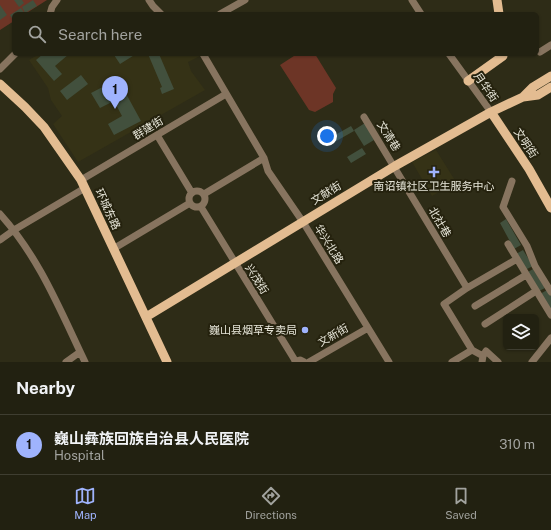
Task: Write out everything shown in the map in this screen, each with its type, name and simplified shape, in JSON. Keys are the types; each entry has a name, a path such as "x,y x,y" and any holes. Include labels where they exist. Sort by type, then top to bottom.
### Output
{"main road":[{"path":"497,0 499,12"},
{"path":"468,81 503,56"},
{"name":"文献街","path":"523,97 533,87 551,76"},
{"name":"环城东路","path":"0,84 44,127 83,184 167,362"},
{"name":"文献街","path":"146,317 394,166 491,112 523,97 538,95 551,87"},
{"name":"文明街","path":"491,112 529,168 551,208"}],"street":[{"path":"51,12 57,0"},
{"path":"149,0 159,12"},
{"path":"224,12 245,0"},
{"path":"412,0 420,12"},
{"path":"540,52 551,45"},
{"path":"0,69 13,56"},
{"name":"华兴北路","path":"204,56 264,158 268,172 303,222 389,362"},
{"name":"月华街","path":"450,56 491,112"},
{"name":"群建街","path":"0,240 157,135 226,94"},
{"name":"文清巷","path":"364,117 394,166"},
{"path":"157,135 192,193"},
{"path":"204,194 264,158"},
{"name":"北社巷","path":"394,166 467,288"},
{"path":"512,181 503,207 527,246 535,266 551,292"},
{"path":"200,191 204,194 206,201 200,207 193,207 189,198 192,193 200,191"},
{"path":"113,249 190,203"},
{"name":"兴茂街","path":"200,207 295,362"},
{"path":"0,214 31,253 45,277 85,362"},
{"path":"508,244 551,315"},
{"path":"498,362 486,351 483,359 472,350 444,304 467,288 517,259"},
{"path":"475,306 526,275"},
{"path":"485,324 536,291"},
{"name":"文新街","path":"309,362 368,328"},
{"path":"532,362 551,338"},
{"path":"452,362 472,350"},
{"path":"66,362 80,352"},
{"path":"295,362 300,360 304,362"}],"shaded area":[{"path":"0,0 47,0 28,12 12,12 12,22 0,30"},
{"path":"36,56 200,56 188,62 191,71 205,90 78,162 53,124 62,116 51,100 48,88 29,60"},
{"path":"294,56 316,56 336,88 333,94 333,102 315,112 309,110 280,65"},
{"name":"南诏镇社区卫生服务中心","path":"436,150 456,182 432,196 412,162"}],"building":[{"path":"14,0 22,0 24,3 19,7"},
{"path":"33,0 37,6 27,12 24,12 22,7"},
{"path":"0,5 7,15 0,20"},
{"path":"21,8 24,12 15,12"},
{"path":"41,56 67,56 55,66 62,74 54,81 36,60"},
{"path":"115,56 133,56 120,64"},
{"path":"149,56 160,56 174,89 162,94 160,88 162,87"},
{"path":"81,75 88,84 67,100 60,91"},
{"path":"118,79 141,121 114,135 108,124 122,116 114,101 100,108 91,93"},
{"path":"365,123 374,140 364,146 354,130"},
{"path":"351,126 354,131 331,144 328,139"},
{"path":"362,148 366,154 351,163 347,157"},
{"path":"506,219 521,245 514,249 500,223"},
{"path":"523,250 533,266 525,270 516,254"},
{"path":"533,269 545,288 539,291 528,272"},
{"path":"547,290 551,296 551,312 540,294"}],"place":[{"name":"巍山彝族回族自治县人民医院","path":"115,109"},
{"name":"南诏镇社区卫生服务中心","path":"434,172"},
{"name":"巍山县烟草专卖局","path":"305,330"}]}
